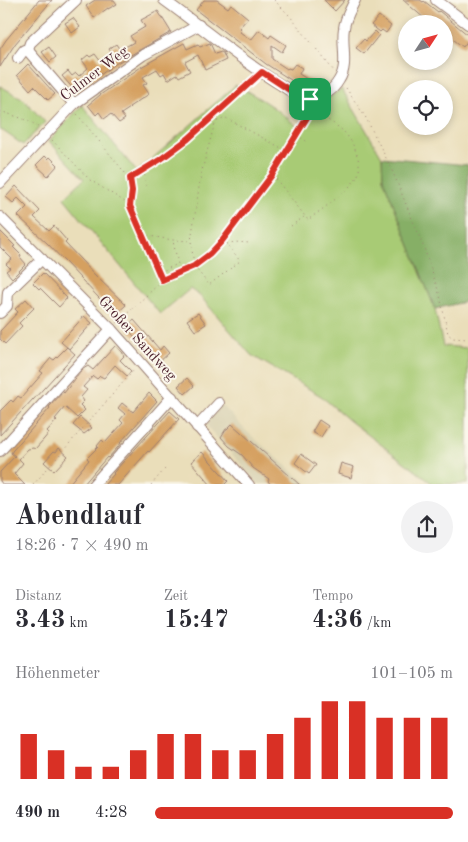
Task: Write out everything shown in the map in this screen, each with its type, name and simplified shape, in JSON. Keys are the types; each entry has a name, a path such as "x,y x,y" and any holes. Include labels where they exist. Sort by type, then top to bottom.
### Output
{"street":[{"path":"18,58 24,50 28,49 30,43 76,0"},
{"path":"164,0 262,72 303,99 326,94 340,79 344,67 344,27 355,0"},
{"path":"436,0 468,24"},
{"name":"Culmer Weg","path":"0,184 72,106 143,55 198,25"},
{"path":"28,49 72,106"},
{"name":"Großer Sandweg","path":"0,218 111,329 249,484"},
{"path":"0,313 7,306 8,292 42,259"},
{"path":"0,451 111,329"},
{"path":"93,484 172,397"},
{"path":"198,427 219,403"}],"path":[{"path":"274,0 289,15 340,79 366,118 392,170 424,248 440,296 448,334 453,338 468,339"},
{"path":"130,178 161,159 188,139 262,72"},
{"path":"111,329 162,280 194,266 210,254 222,241 272,175 287,151 311,111 310,99"},
{"path":"72,106 130,178 132,191 130,206 162,280"},
{"path":"0,111 30,122 46,133 90,180 130,206"},
{"path":"272,175 308,220 349,186 358,175 358,156 345,133 330,121 311,111"},
{"path":"213,117 216,121"},
{"path":"216,121 226,118 287,151"},
{"path":"216,121 201,174 191,241 194,266 209,285 240,261 227,244 222,241"},
{"path":"296,135 306,141"},
{"path":"144,169 146,186"},
{"path":"291,226 305,216"},
{"path":"142,235 191,241"},
{"path":"159,273 178,264 173,240"},
{"path":"227,244 250,242"},
{"path":"32,484 141,362"},
{"path":"151,484 165,469"},
{"path":"154,481 157,484"}],"shaded area":[{"path":"221,404 246,431 307,484 259,484 204,423"}],"green space":[{"path":"236,85 270,105 301,130 319,102 342,89 382,157 383,178 435,309 443,346 468,348 468,484 433,484 350,421 321,396 251,355 200,296 190,289 160,314 64,198 84,179 49,141 82,105 137,172"},
{"path":"0,86 22,98 45,122 23,145 0,130"},
{"path":"382,157 468,165 468,301 435,309 383,178"}],"building":[{"path":"39,0 52,0 15,44 0,67 0,49"},
{"path":"95,0 114,0 117,4 94,18 86,6"},
{"path":"204,0 217,0 228,8 231,4 248,18 239,28 240,32 251,40 259,30 269,38 271,35 286,45 282,52 272,45 272,59 287,69 291,69 295,64 302,68 299,74 314,81 312,88 305,86 305,89 266,64 196,10"},
{"path":"324,0 345,0 335,11"},
{"path":"403,0 424,1 444,15 420,15"},
{"path":"158,11 171,32 115,64 95,77 77,93 62,76 68,71 72,76 76,73 79,76 88,68 82,60 88,55 90,57 95,54 101,62 113,55 109,49 116,44 120,50 134,42 130,36 145,27 141,20"},
{"path":"379,16 391,26 386,33 382,30 380,32 371,25"},
{"path":"73,18 80,27 72,33 65,23"},
{"path":"453,23 468,35 468,40 463,47 453,39"},
{"path":"375,31 379,35 364,54 356,48 364,39 366,41"},
{"path":"184,43 187,49 198,44 200,47 210,43 215,54 223,53 226,60 205,70 198,55 185,62 190,71 179,77 177,74 168,80 164,73 161,75 157,69 143,77 147,83 143,85 149,94 121,114 125,119 119,123 111,114 104,119 99,112 96,115 88,105 141,67"},
{"path":"49,47 56,57 50,62 42,52"},
{"path":"28,64 55,94 48,100 34,86 30,90 17,75"},
{"path":"45,156 48,159 50,157 58,165 48,176 36,165"},
{"path":"16,186 40,211 34,217 49,231 54,226 67,241 65,243 126,305 115,315 48,244 18,216 27,207 18,198 13,203 6,197"},
{"path":"0,231 15,246 13,247 26,264 12,278 6,271 10,268 6,264 12,259 0,247"},
{"path":"43,273 67,298 59,307 33,283"},
{"path":"26,299 34,308 19,323 22,326 5,344 0,339 0,331 18,312 15,309"},
{"path":"198,313 206,324 195,331 187,320"},
{"path":"84,316 92,323 69,349 61,342"},
{"path":"134,320 160,350 163,346 169,353 158,363 126,327"},
{"path":"115,346 123,353 124,356 120,360 131,371 127,376 115,365 104,378 100,376 97,379 93,376 83,387 87,390 81,397 84,401 80,405 85,410 77,418 65,407 47,431 49,433 44,439 35,449 28,449 19,459 23,463 14,474 24,484 2,484 0,481 0,472 15,456 11,453 13,450 83,369 88,366 93,370"},
{"path":"67,347 75,354 0,435 0,411 11,400 13,402 18,396 21,398 43,373 40,371 51,358 54,360"},
{"path":"187,378 194,386 185,394 178,386"},
{"path":"149,393 157,401 84,484 69,484 89,460 87,458 102,440 105,443 123,423 120,420 125,414 118,408 122,403 133,412"},
{"path":"170,411 179,419 119,484 105,484"},
{"path":"80,417 92,428 84,434 73,425"},
{"path":"319,420 328,426 321,437 312,432"},
{"path":"232,424 299,484 270,484 269,479 253,468 242,455 229,446 221,437"},
{"path":"59,448 68,456 54,471 44,462"},
{"path":"202,452 228,481 225,484 210,484 191,462"},
{"path":"301,454 316,465 309,474 295,463"},
{"path":"341,463 354,467 351,478 338,474"}],"route":[{"path":"262,72 303,99 310,99 311,111 287,151 272,175 222,241 210,254 194,266 162,280 130,206 132,191 130,178 161,159 188,139 262,72"}]}
